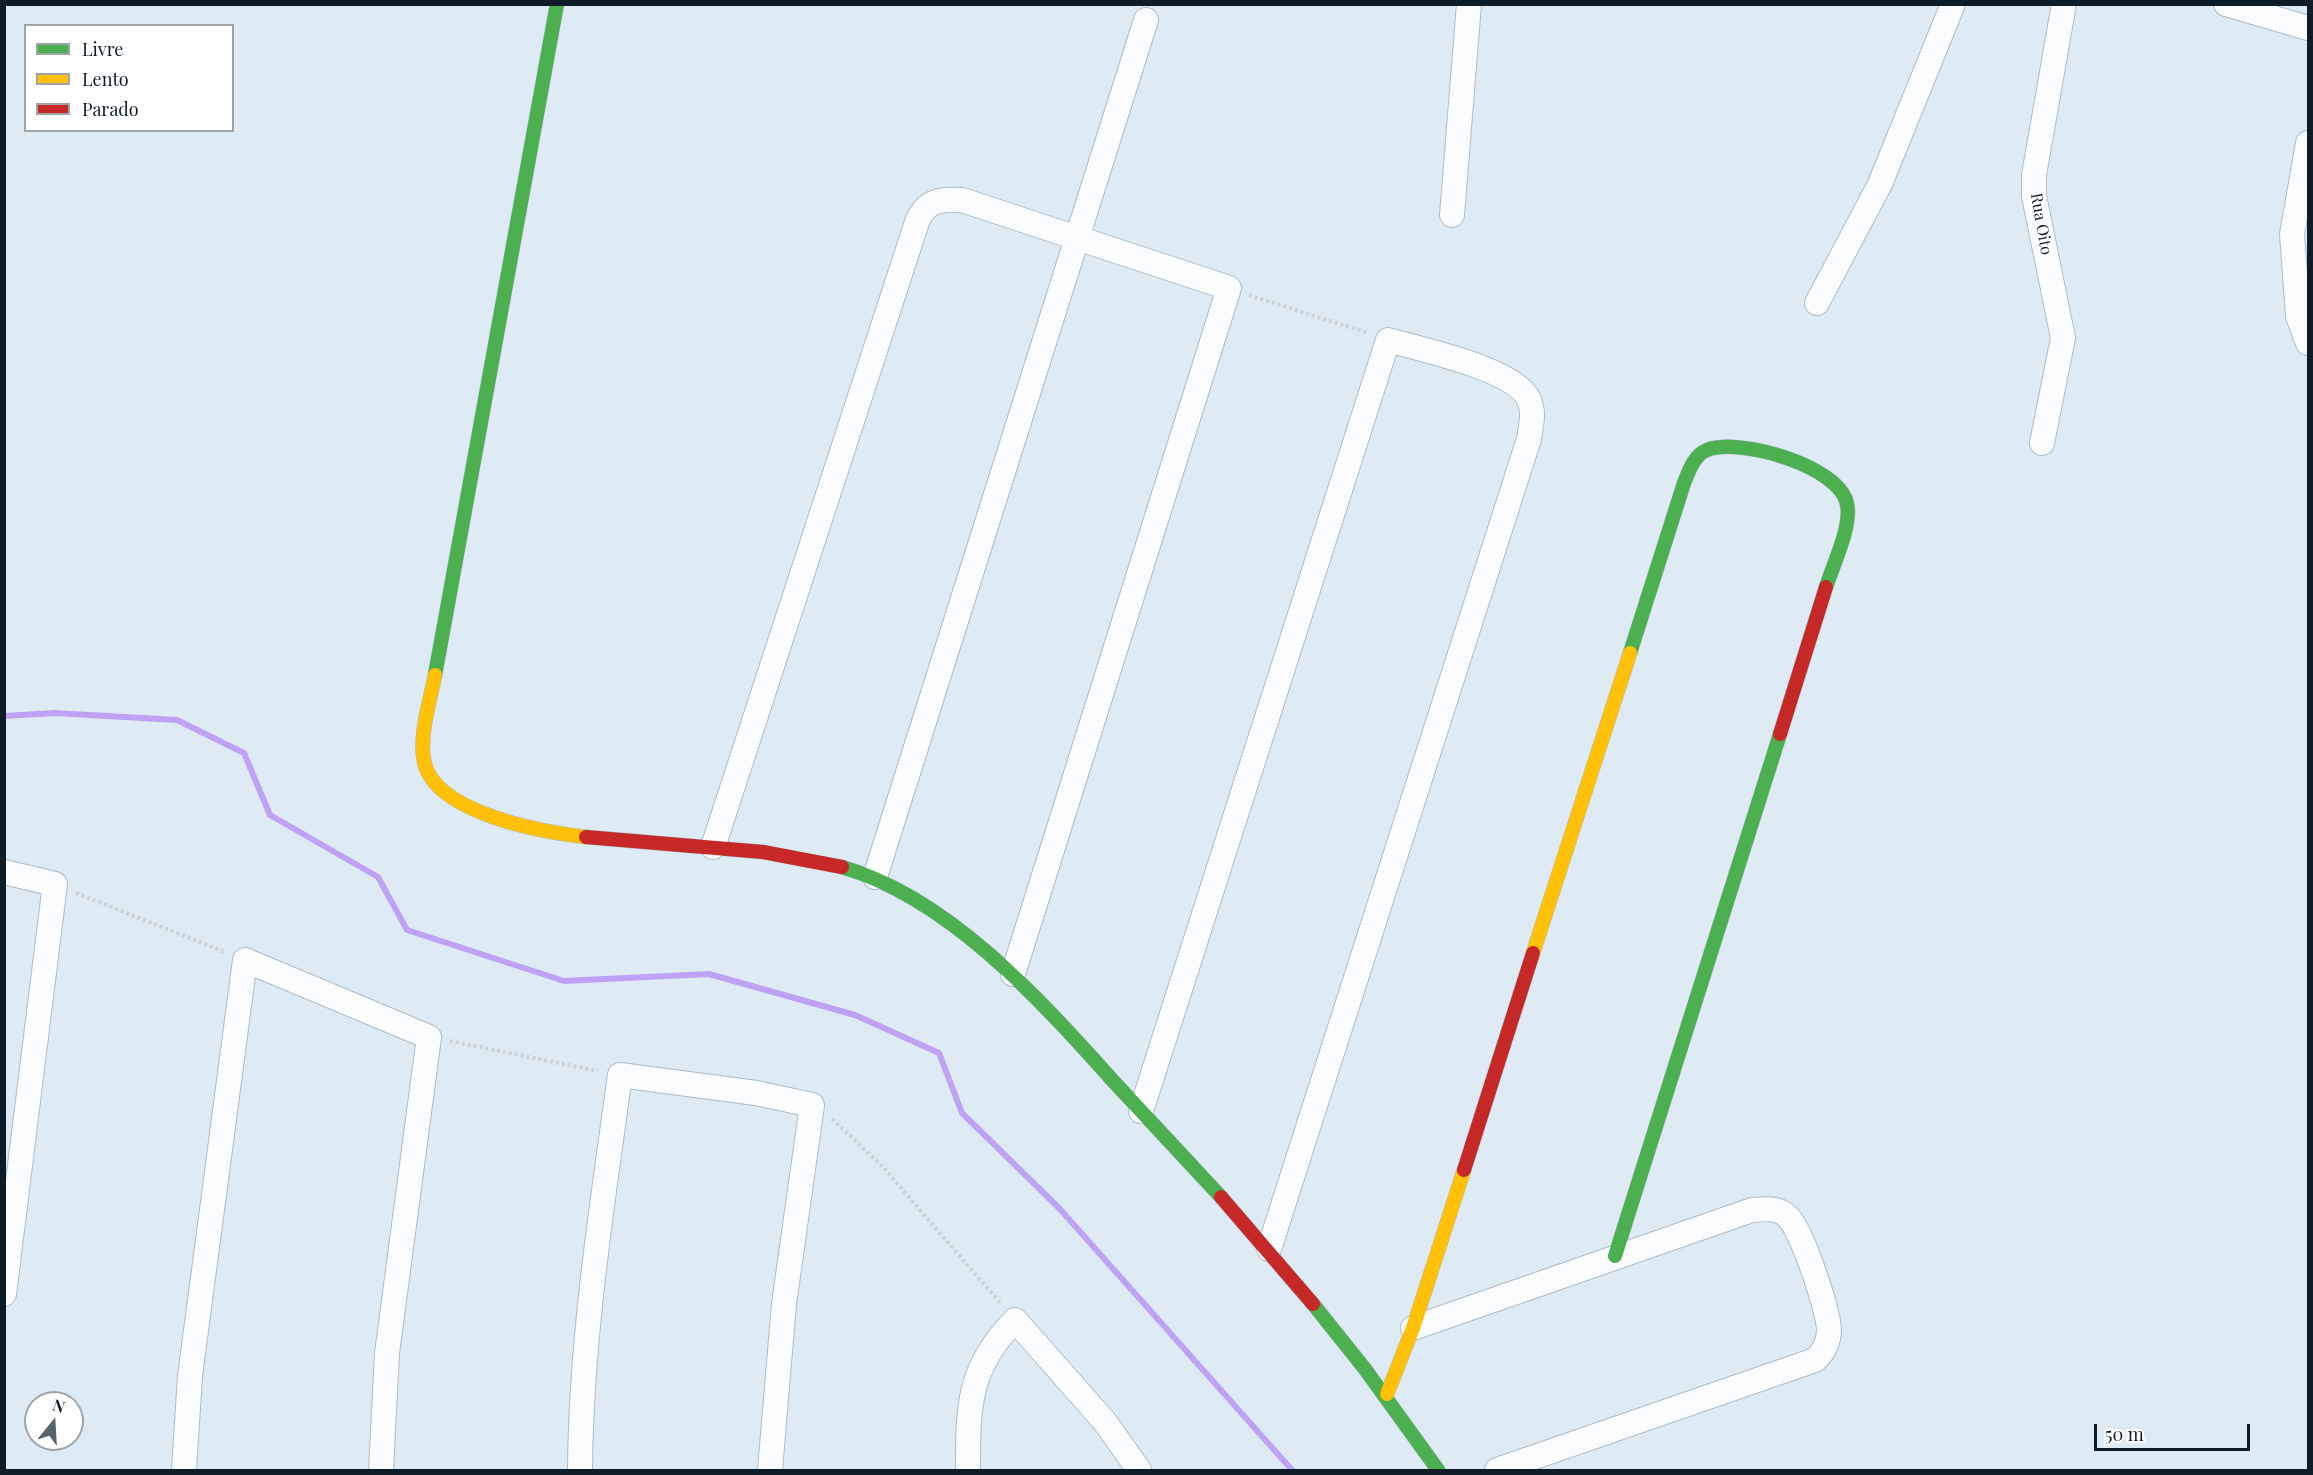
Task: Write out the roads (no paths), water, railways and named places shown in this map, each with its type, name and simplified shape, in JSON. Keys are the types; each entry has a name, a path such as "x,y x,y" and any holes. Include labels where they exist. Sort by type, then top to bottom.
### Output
{"street":[{"path":"557,4 425,729 423,760 428,774 441,790 468,808 493,818 537,830 583,837 784,855 874,876 961,932 1013,974 1269,1249 1387,1394 1438,1470"},
{"path":"1452,215 1469,4"},
{"path":"1817,303 1880,184 1953,4"},
{"name":"Rua Oito","path":"2042,442 2063,338 2034,196 2034,175 2064,4"},
{"path":"2226,4 2308,27"},
{"path":"874,876 1146,20"},
{"path":"2308,143 2292,234 2298,316 2308,343"},
{"path":"713,847 867,371 923,211 934,201 962,200 1229,288 1013,974"},
{"path":"1142,1111 1388,340 1499,373 1512,381 1528,398 1531,426 1518,480 1269,1249"},
{"path":"1387,1394 1413,1328 1684,483 1695,460 1707,450 1726,445 1741,447 1782,458 1830,478 1845,496 1848,518 1615,1256"},
{"path":"4,872 55,885 4,1294"},
{"path":"184,1470 196,1330 245,960 429,1037 387,1353 381,1470"},
{"path":"580,1470 580,1418 589,1319 620,1075 745,1092 812,1105 775,1380 770,1470"},
{"path":"1413,1328 1752,1210 1765,1209 1782,1212 1790,1218 1820,1289 1829,1328 1825,1347 1815,1360 1497,1470"},
{"path":"968,1470 970,1417 977,1376 994,1342 1015,1320 1105,1422 1139,1470"}],"waterway":[{"path":"4,716 55,713 177,720 244,753 270,815 378,877 407,930 564,981 709,974 855,1015 939,1053 962,1113 1059,1208 1292,1470"}]}
